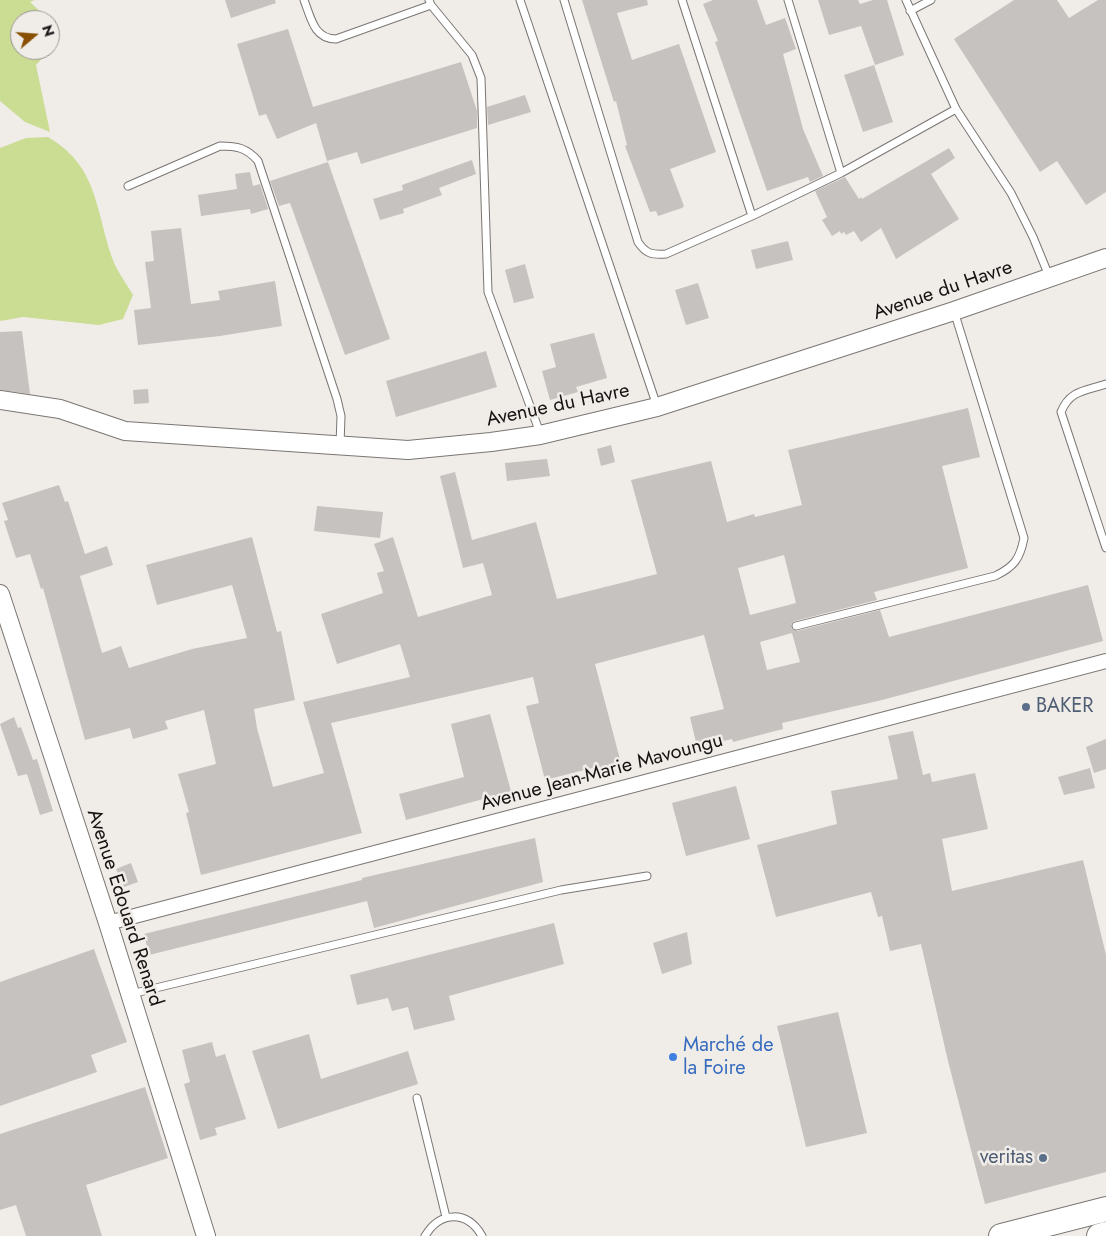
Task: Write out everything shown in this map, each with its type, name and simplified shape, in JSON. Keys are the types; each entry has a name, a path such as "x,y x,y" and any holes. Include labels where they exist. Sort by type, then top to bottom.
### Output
{"highway":[{"path":"1001,1236 1106,1209"},
{"path":"1099,1236 1106,1234"}],"street":[{"name":"Avenue du Havre","path":"0,400 60,409 125,431 340,447 408,450 464,446 540,435 657,406 954,311 1106,258"},
{"name":"Avenue Edouard Renard","path":"0,594 108,923 206,1236"},
{"name":"Avenue Jean-Marie Mavoungu","path":"108,923 1106,661"}],"lane":[{"path":"304,0 317,33 325,39 336,39 430,2 472,55 481,78 488,292 540,435"},
{"path":"520,0 657,406"},
{"path":"564,0 638,242 645,252 666,254 752,216 841,173 956,109"},
{"path":"682,0 752,216"},
{"path":"788,0 841,173"},
{"path":"906,0 956,109 1011,193 1034,237 1050,277"},
{"path":"910,11 931,0"},
{"path":"128,186 220,146 237,146 250,151 258,161 337,399 341,416 340,447"},
{"path":"796,626 995,576 1010,569 1021,552 1024,538 954,311"},
{"path":"1106,384 1072,395 1066,401 1061,412 1106,548"},
{"path":"130,994 561,890 647,876"},
{"path":"417,1098 446,1217"},
{"path":"425,1236 432,1225 446,1217 462,1218 476,1226 482,1236"}],"green space":[{"path":"0,0 35,0 30,2 38,10 10,10 10,60 41,60 36,65 50,132 25,122 0,101"},
{"path":"48,137 65,149 78,163 94,194 115,265 133,295 123,319 99,325 23,317 0,321 0,148 26,138"}],"building":[{"path":"225,0 275,0 276,3 231,18"},
{"path":"582,0 647,0 648,5 617,13 632,60 679,44 716,152 670,169 684,206 682,208 658,216 656,211 650,212 625,146 627,145 616,101 614,102"},
{"path":"713,0 757,0 766,25 785,18 796,49 783,54 803,129 823,176 810,182 808,177 767,191 715,42 718,41 703,4"},
{"path":"818,0 858,0 860,4 873,0 887,0 904,55 875,65 861,26 829,35"},
{"path":"1014,0 1057,0 1069,18 1098,0 1106,0 1106,192 1086,205 1057,161 1040,172 954,39"},
{"path":"288,29 313,107 461,62 477,111 477,128 361,164 357,152 327,161 316,123 277,139 266,114 259,116 237,44"},
{"path":"874,65 893,122 863,132 844,75"},
{"path":"525,95 531,112 488,125 487,107"},
{"path":"949,148 955,158 931,174 959,219 896,259 881,228 861,242 854,231 846,235 844,232 841,234 840,231 832,236 822,220 827,217 815,191 845,177 859,199 861,197 862,199"},
{"path":"472,160 476,174 439,188 442,195 403,209 404,213 380,220 373,199 403,190 402,185"},
{"path":"328,162 390,339 345,355 290,203 279,206 270,181"},
{"path":"250,172 253,186 260,184 268,209 251,214 250,209 201,216 198,195 237,189 235,174"},
{"path":"181,228 191,304 220,300 218,291 275,281 282,326 220,336 138,345 134,310 151,308 145,262 154,261 151,231"},
{"path":"788,241 793,260 756,269 751,250"},
{"path":"525,264 534,298 514,303 505,270"},
{"path":"698,283 709,318 686,325 675,290"},
{"path":"22,331 30,394 0,390 0,332"},
{"path":"594,333 607,378 576,387 578,392 550,400 542,371 556,367 550,344"},
{"path":"486,351 497,387 396,417 386,381"},
{"path":"148,389 149,403 134,404 133,390"},
{"path":"968,408 980,457 942,466 968,568 874,592 877,600 795,621 791,624 792,629 797,631 880,610 889,637 1088,585 1103,641 882,700 782,723 783,729 733,742 732,739 697,747 690,717 724,709 704,635 595,664 622,767 598,773 596,767 545,780 526,706 539,703 533,677 331,723 362,833 201,875 186,813 189,812 178,774 216,764 204,710 165,721 168,729 133,739 130,728 85,740 43,588 41,589 30,554 16,558 4,521 8,520 2,503 59,485 65,502 68,501 85,554 107,546 113,565 80,576 102,653 121,646 129,668 192,649 247,638 232,585 157,605 146,565 252,537 277,632 281,631 295,700 254,709 257,728 273,787 324,773 303,702 410,677 400,644 337,664 321,614 383,593 377,573 384,571 374,544 393,537 418,617 492,595 483,563 463,568 440,476 455,472 472,540 536,522 557,599 657,574 631,480 711,461 727,522 754,514 755,517 802,505 788,450","holes":["784,555 796,603 750,615 738,568","792,633 800,662 767,670 760,642"]},
{"path":"611,445 615,462 601,466 597,449"},
{"path":"547,459 550,476 507,481 505,463"},
{"path":"317,506 383,512 380,538 314,531"},
{"path":"490,714 512,795 488,802 487,798 406,820 399,794 464,777 451,724"},
{"path":"14,717 18,728 21,727 33,760 37,759 53,811 40,815 27,774 18,776 0,724"},
{"path":"913,731 923,775 930,773 932,782 975,773 988,829 942,839 952,891 1083,860 1106,955 1106,1172 985,1204 948,1061 921,944 890,951 882,916 878,917 871,892 776,917 757,845 837,824 831,791 898,779 888,736"},
{"path":"1106,739 1106,769 1094,773 1086,747"},
{"path":"1090,768 1095,788 1064,795 1058,777"},
{"path":"736,786 750,839 686,856 672,803"},
{"path":"535,838 543,882 374,928 367,901 149,955 144,934 362,880 362,878"},
{"path":"131,863 138,882 124,887 116,869"},
{"path":"554,923 564,964 449,996 455,1020 414,1030 408,1007 392,1011 388,998 357,1005 350,975"},
{"path":"687,932 692,964 662,974 653,943"},
{"path":"94,949 127,1042 91,1055 97,1072 0,1106 0,982"},
{"path":"838,1012 867,1133 806,1147 777,1026"},
{"path":"309,1034 321,1079 408,1051 418,1084 278,1129 252,1051"},
{"path":"212,1042 216,1057 225,1054 246,1119 215,1128 217,1135 200,1140 184,1084 190,1082 182,1050"},
{"path":"145,1087 168,1158 86,1185 102,1236 26,1236 16,1205 0,1210 0,1134"}],"place":[{"name":"BAKER","path":"1026,707"},
{"name":"Marché de la Foire","path":"673,1057"},
{"name":"veritas","path":"1043,1158"}]}
